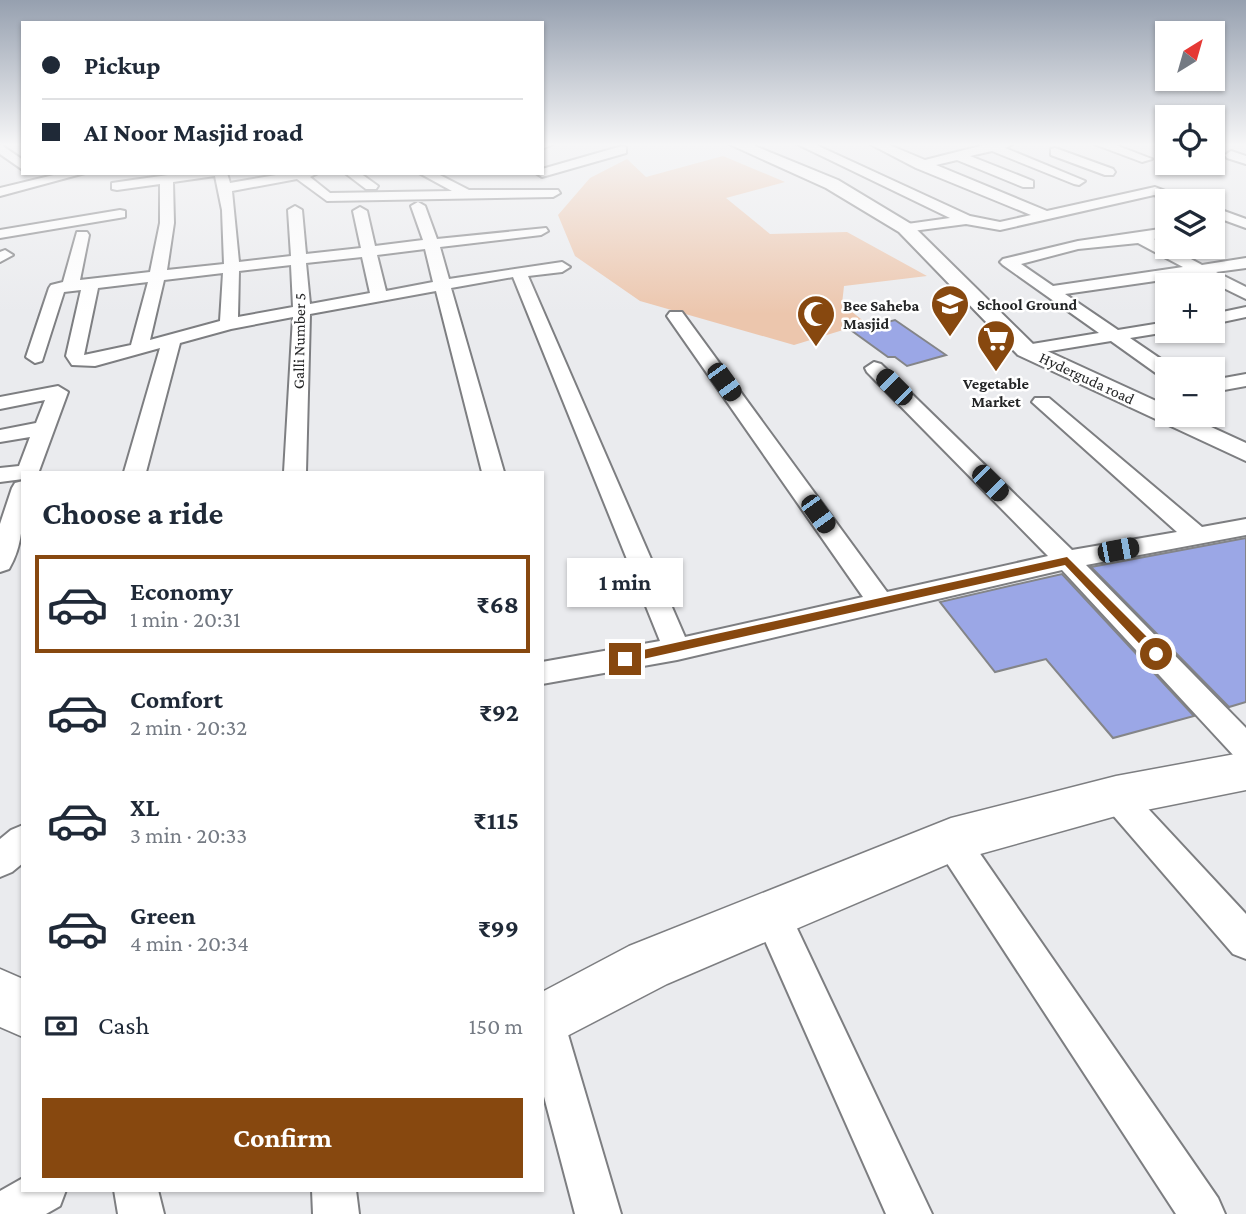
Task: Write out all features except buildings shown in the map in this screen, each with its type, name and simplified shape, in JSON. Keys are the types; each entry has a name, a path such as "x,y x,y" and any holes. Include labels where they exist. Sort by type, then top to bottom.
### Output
{"main road":[{"path":"544,1020 648,965 951,840 1116,796 1246,771"},
{"path":"0,996 21,1009"}],"street":[{"path":"0,234 121,222 116,201"},
{"path":"139,347 158,274 167,223 166,201"},
{"path":"226,201 231,265 229,324"},
{"name":"Hyderguda road","path":"860,201 905,228 1026,349 1246,453"},
{"path":"926,201 966,220 1000,226 1113,201"},
{"path":"1010,201 1046,216"},
{"path":"418,206 443,285 493,471"},
{"name":"Galli Number 5","path":"295,210 302,311 295,471"},
{"path":"360,211 379,297"},
{"path":"1225,215 1246,212"},
{"path":"486,218 677,649"},
{"path":"1225,218 1246,225"},
{"path":"905,228 966,220"},
{"path":"91,283 75,356 79,361 95,360 229,324 443,285 505,258 541,231"},
{"path":"71,284 82,235"},
{"path":"1155,235 1078,245 1009,262 1155,363"},
{"path":"1140,238 1246,293"},
{"path":"35,357 57,288 71,284 431,243 562,267"},
{"path":"1049,291 1246,263"},
{"path":"1225,316 1246,312"},
{"path":"677,316 881,603"},
{"path":"1026,349 1155,329"},
{"path":"135,471 172,339"},
{"path":"874,368 1067,560 1246,748"},
{"path":"1225,384 1246,380"},
{"path":"0,403 58,392 28,471"},
{"path":"1042,402 1196,534"},
{"path":"0,436 43,428"},
{"path":"0,475 21,477"},
{"path":"0,563 21,494"},
{"path":"544,667 677,649 1067,560 1196,534 1246,527"},
{"path":"1116,796 1246,941"},
{"path":"951,840 1202,1214"},
{"path":"0,861 21,843"},
{"path":"772,916 909,1214"},
{"path":"544,1025 598,1214"},
{"path":"4,1214 41,1192"},
{"path":"136,1192 141,1214"},
{"path":"334,1192 336,1214"}],"shaded area":[{"path":"570,201 729,201 770,234 847,232 927,276 844,286 842,304 866,323 794,345 640,301 575,256 558,215"}],"place":[{"name":"School Ground","path":"950,338"},
{"name":"Bee Saheba Masjid","path":"816,348"},
{"name":"Vegetable Market","path":"996,373"}],"route":[{"path":"625,659 1067,560 1156,654"}]}
